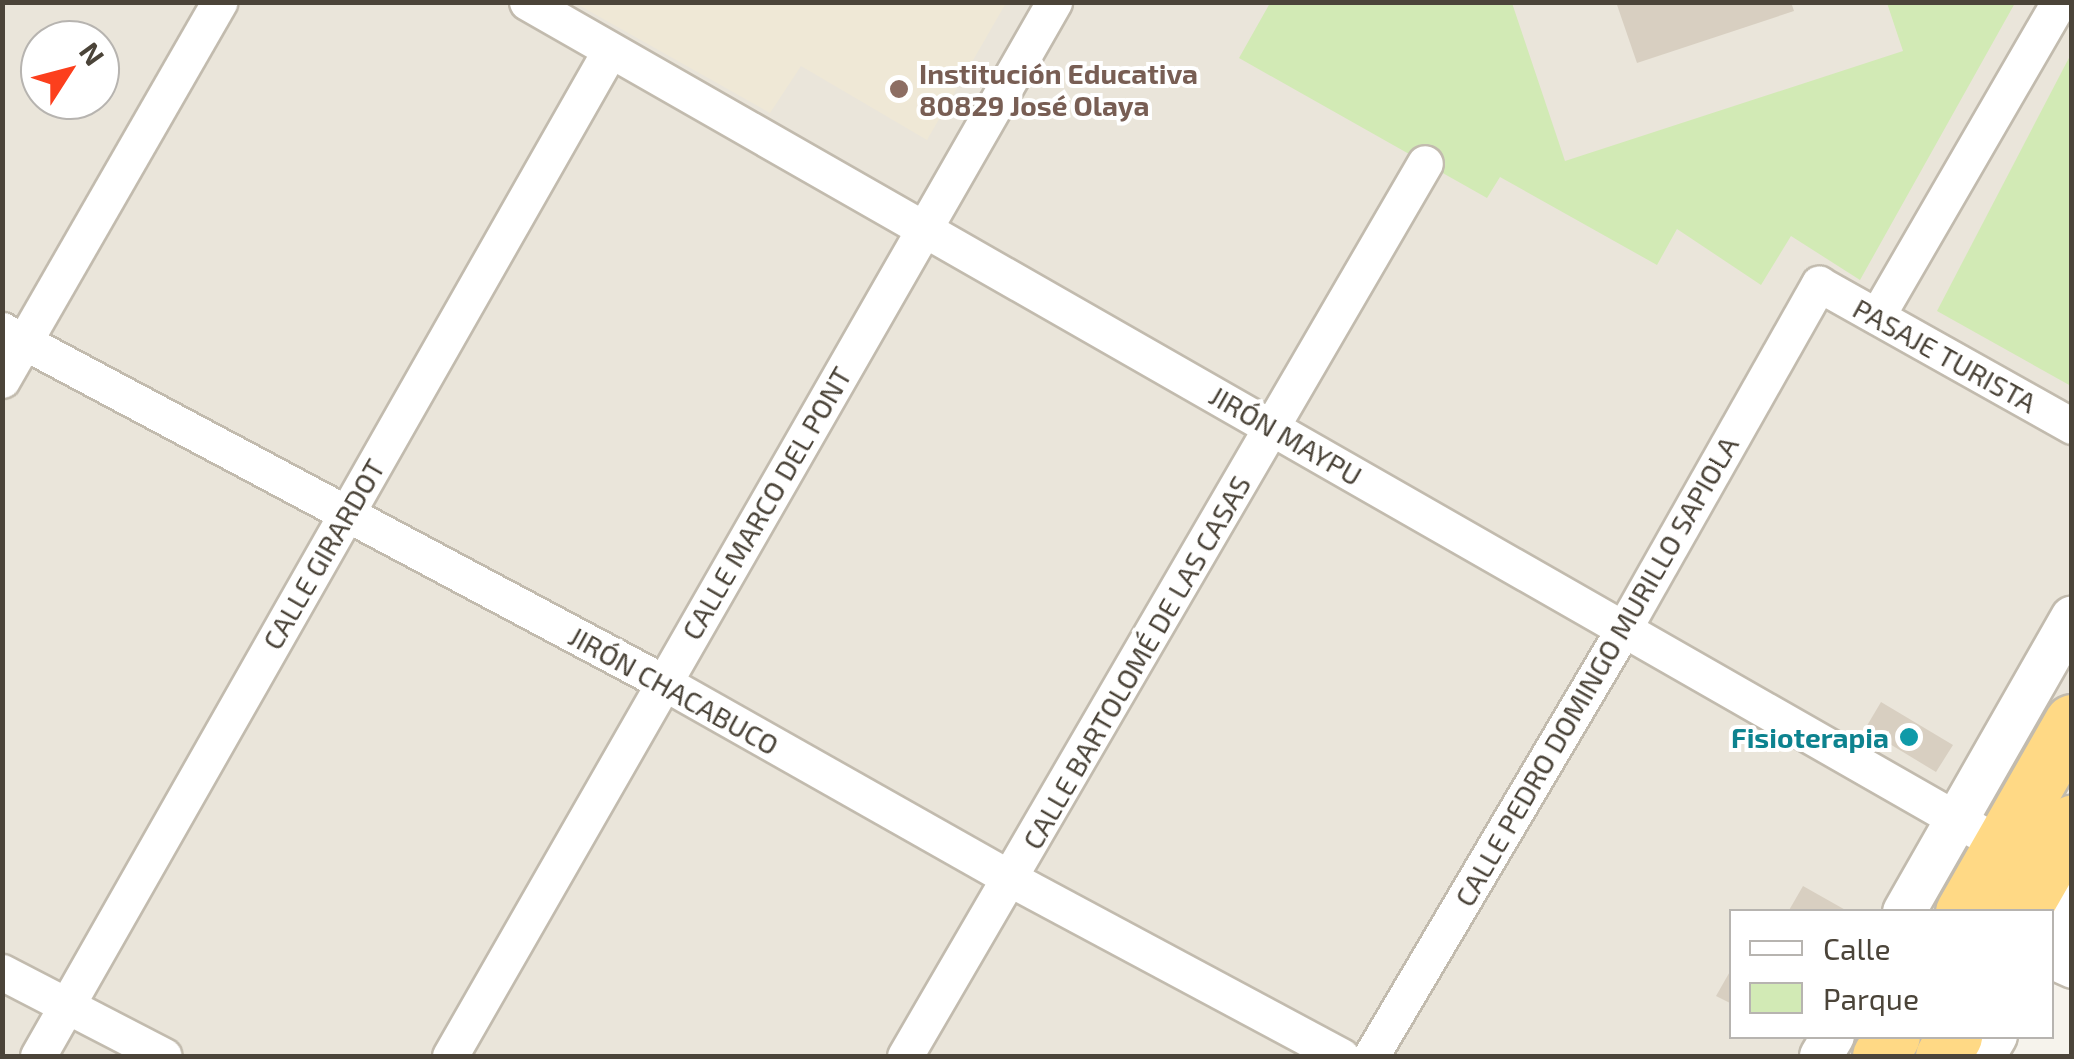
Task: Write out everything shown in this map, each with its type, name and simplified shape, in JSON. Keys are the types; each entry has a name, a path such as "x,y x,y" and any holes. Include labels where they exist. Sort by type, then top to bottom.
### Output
{"highway":[{"path":"1967,909 2028,862 2072,722"}],"street":[{"path":"2,380 13,336 219,2"},
{"name":"JIRÓN MAYPU","path":"527,2 609,52 926,227 2028,862"},
{"name":"CALLE MARCO DEL PONT","path":"450,1056 1054,2"},
{"path":"1878,316 2060,2"},
{"name":"CALLE GIRARDOT","path":"38,1056 609,52"},
{"name":"CALLE BARTOLOMÉ DE LAS CASAS","path":"905,1056 1425,163"},
{"name":"PASAJE TURISTA","path":"1819,284 2072,426"},
{"name":"CALLE PEDRO DOMINGO MURILLO SAPIOLA","path":"1371,1056 1623,630 1819,284"},
{"name":"JIRÓN CHACABUCO","path":"13,336 663,682 1009,878 1342,1056"},
{"path":"2042,909 2028,862 2072,618"},
{"path":"1911,909 2028,862"},
{"path":"2,972 164,1056"}],"shaded area":[{"name":"Institución Educativa 80829 José Olaya","path":"1006,2 927,140 801,66 770,113 575,3"},
{"path":"2,3 2071,3 2071,773 1993,909 1729,909 1729,1039 1920,1039 1909,1056 3,1056"}],"green space":[{"path":"1270,3 1512,3 1565,161 1903,51 1887,3 2015,3 1860,280 1791,236 1761,285 1677,229 1657,265 1500,177 1487,198 1239,58"},
{"path":"2071,54 2071,386 1937,311"}],"building":[{"path":"1616,2 1791,2 1794,11 1637,63"},
{"name":"Fisioterapia","path":"1881,702 1953,745 1936,772 1865,729"},
{"path":"1803,886 1844,909 1790,909"},
{"path":"1729,973 1729,1002 1716,996"}],"place":[{"name":"Institución Educativa 80829 José Olaya","path":"899,89"},
{"name":"Fisioterapia","path":"1909,737"}]}
